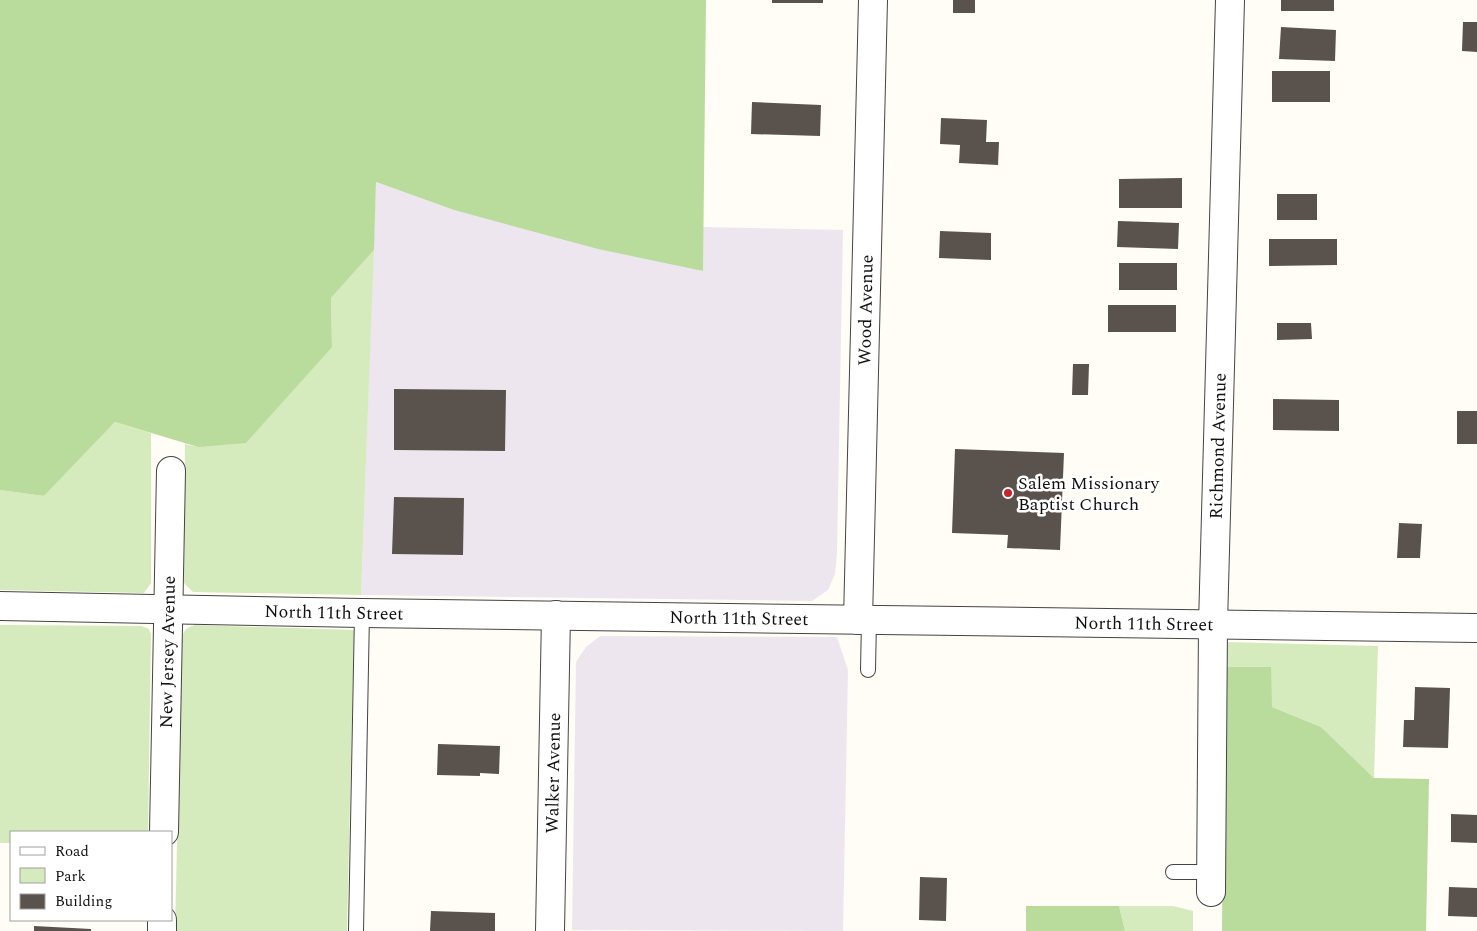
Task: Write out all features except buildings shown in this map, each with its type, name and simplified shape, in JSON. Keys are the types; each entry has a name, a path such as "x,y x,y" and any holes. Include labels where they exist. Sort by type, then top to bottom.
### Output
{"street":[{"name":"Wood Avenue","path":"863,620 873,0"},
{"name":"Richmond Avenue","path":"1211,882 1213,624 1230,0"},
{"name":"New Jersey Avenue","path":"164,831 172,471"},
{"name":"North 11th Street","path":"0,606 362,613 1477,628"},
{"name":"Walker Avenue","path":"550,931 556,615"}],"lane":[{"path":"356,931 362,613"},
{"path":"863,620 868,670"},
{"path":"1173,872 1211,882"}],"shaded area":[{"path":"376,182 454,210 703,271 703,227 843,230 837,553 835,574 828,590 812,601 361,595"},
{"path":"600,636 837,637 848,670 843,931 572,930 576,662 586,647"}],"green space":[{"path":"0,0 706,0 703,271 598,249 454,210 376,182 374,250 331,298 332,347 246,443 198,447 115,422 44,496 0,490"},
{"path":"374,250 361,595 193,592 184,583 185,444 198,447 332,347 331,298"},
{"path":"115,422 151,433 151,583 144,593 0,590 0,490 44,496"},
{"path":"0,625 141,626 149,629 151,635 148,831 10,831 10,843 0,843"},
{"path":"195,625 354,630 347,931 175,931 182,638 186,629"},
{"path":"1226,642 1378,646 1374,778 1321,727 1272,707 1224,667"},
{"path":"1224,667 1271,667 1272,707 1321,727 1374,778 1429,779 1426,931 1222,931"},
{"path":"1026,906 1119,906 1125,931 1026,931"},
{"path":"1119,906 1173,906 1193,911 1193,931 1125,931"}],"place":[{"name":"Salem Missionary Baptist Church","path":"1008,493"}]}
